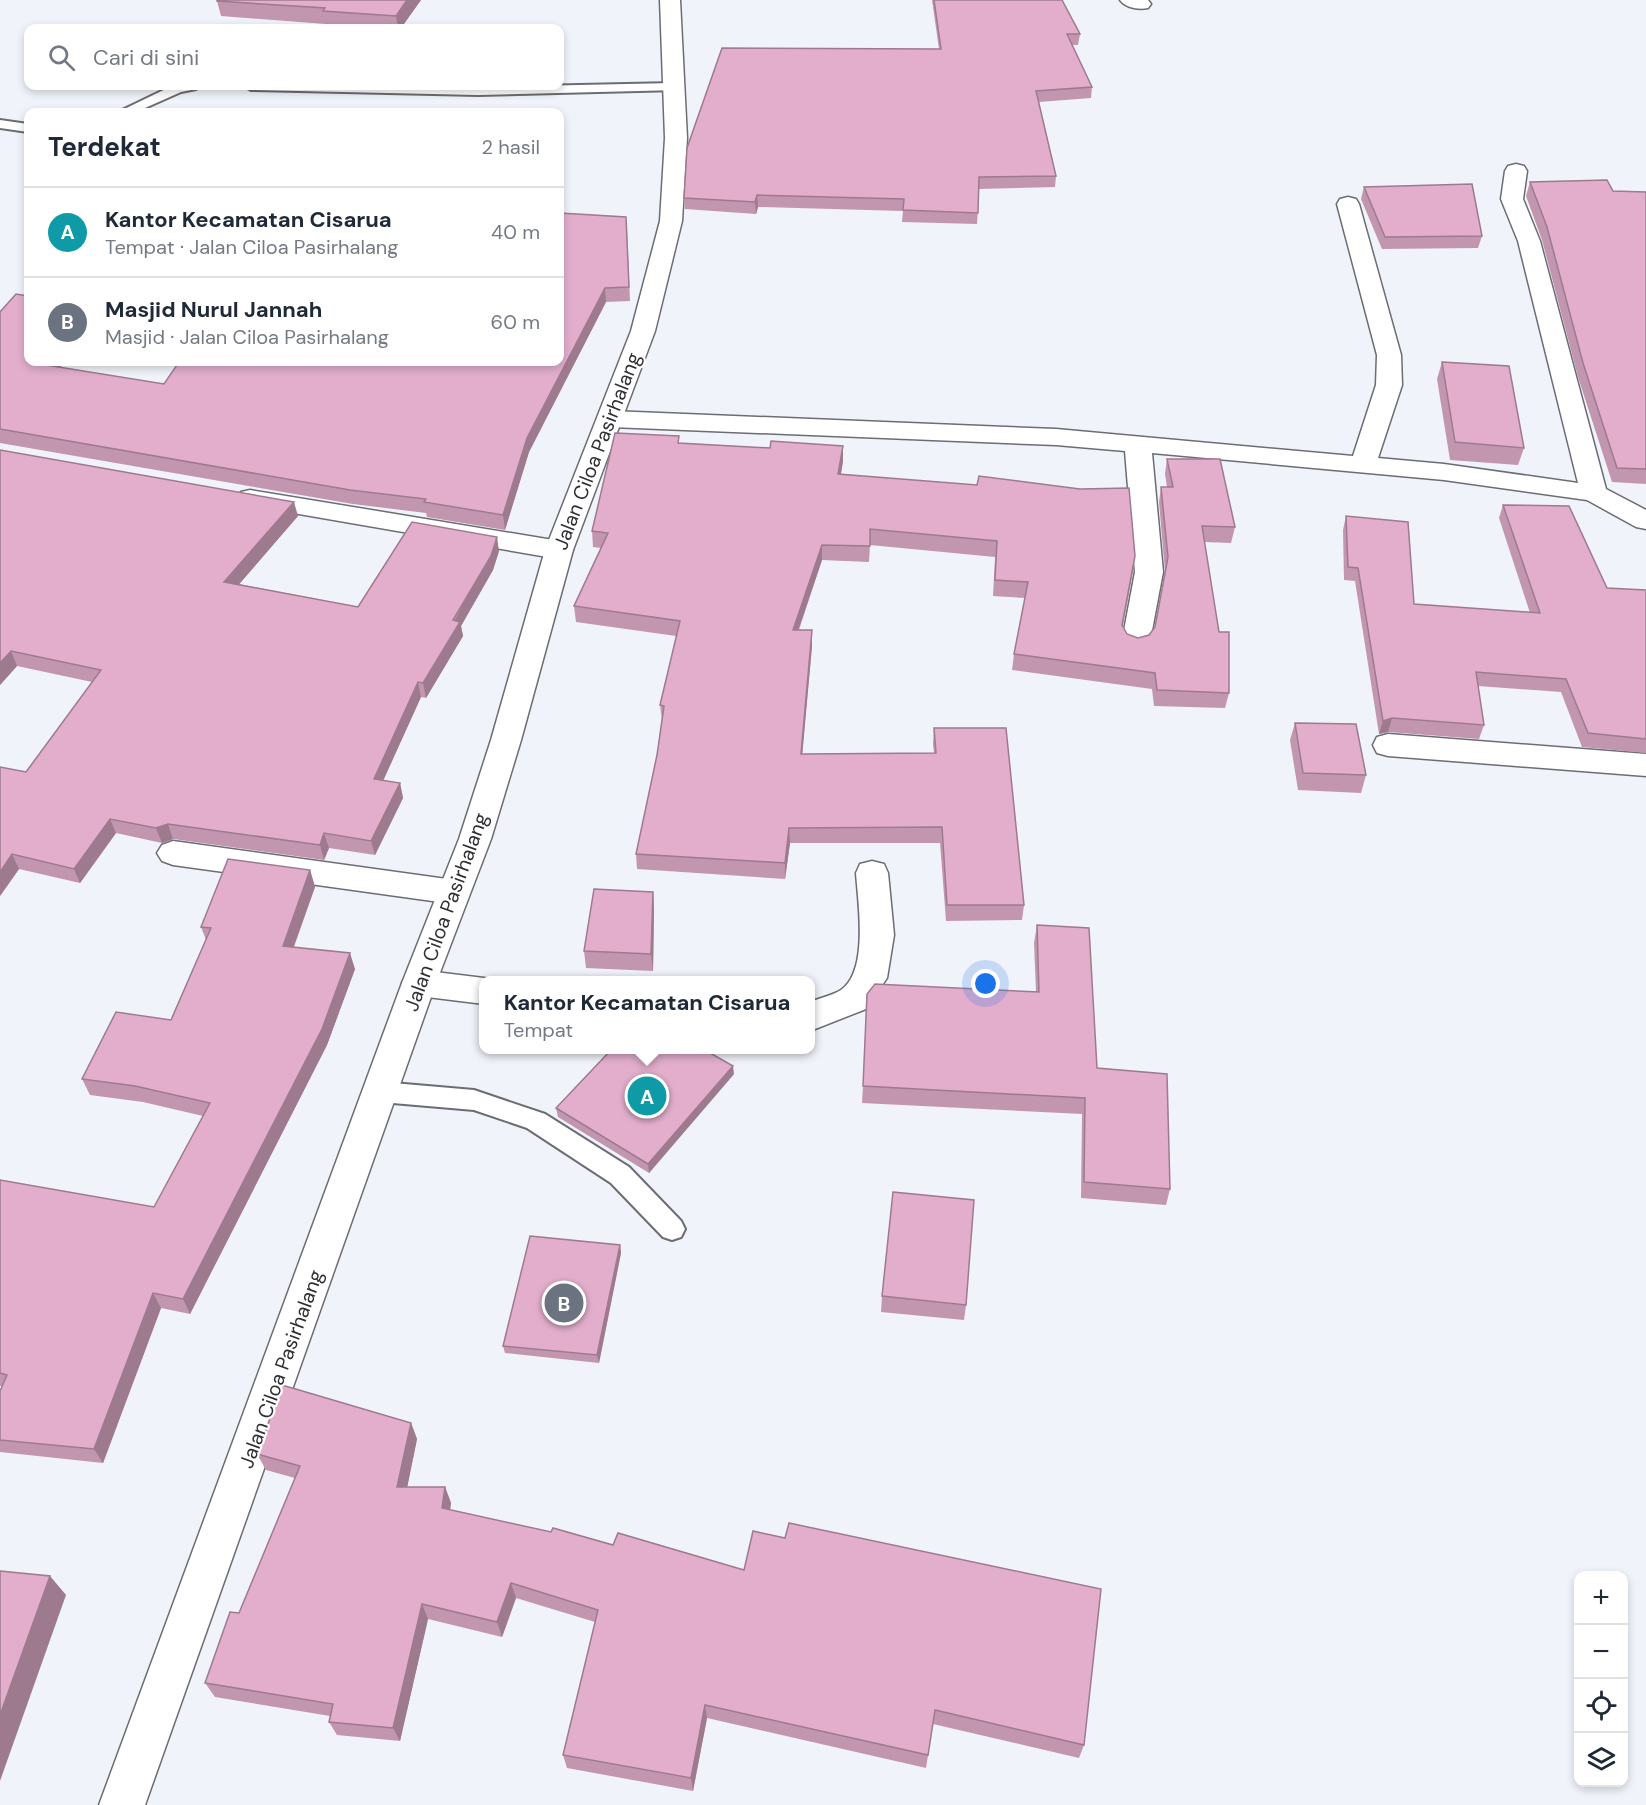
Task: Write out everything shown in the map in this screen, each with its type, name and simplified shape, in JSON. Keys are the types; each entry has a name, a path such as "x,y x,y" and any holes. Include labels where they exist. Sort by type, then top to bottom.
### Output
{"street":[{"name":"Jalan Ciloa Pasirhalang","path":"122,1805 419,983 475,839 506,740 559,550 643,331 670,221 676,138 670,0"},
{"path":"1516,171 1512,199 1529,241 1594,493"},
{"path":"1348,204 1389,355 1389,385 1363,465"},
{"path":"610,418 1056,437 1444,472 1594,493 1646,521"},
{"path":"1136,641 1149,572 1138,445"},
{"path":"222,493 559,550"},
{"path":"1388,745 1646,765"},
{"path":"173,853 454,892"},
{"path":"815,1015 854,999 870,978 877,935 872,873"},
{"path":"419,983 479,990"}],"lane":[{"path":"564,89 674,87"},
{"path":"134,108 174,90"},
{"path":"433,90 527,90"},
{"path":"0,124 24,127"},
{"path":"381,1092 474,1100 536,1121 620,1175 672,1229"}],"building":[{"path":"217,0 407,0 396,16"},
{"path":"934,0 1062,0 1080,34 1067,34 1092,87 1036,91 1056,176 979,177 978,213 903,210 904,199 757,195 755,202 684,198 687,148 722,48 941,49"},
{"path":"1607,180 1613,191 1646,192 1646,469 1617,468 1583,363 1547,227 1530,182"},
{"path":"1472,184 1482,236 1385,237 1364,187"},
{"path":"564,213 626,217 629,287 605,288 527,438 503,515 424,502 426,499 350,490 0,429 0,312 16,294 24,295 24,366 52,366 164,384 176,366 564,366"},
{"path":"1442,362 1509,366 1524,448 1455,442"},
{"path":"615,433 679,436 678,443 770,448 771,441 843,446 838,474 977,485 979,476 1080,489 1129,488 1135,556 1122,625 1127,634 1138,638 1149,635 1155,627 1168,557 1161,487 1173,487 1167,459 1220,459 1235,527 1202,526 1219,632 1229,632 1229,693 1157,690 1155,673 1014,654 1028,582 995,580 997,541 870,529 870,546 822,545 793,630 812,630 801,754 936,753 934,728 1006,728 1024,905 947,905 942,827 789,828 785,863 636,854 657,755 664,706 660,705 680,621 574,606 608,533 592,531"},
{"path":"0,450 294,502 224,582 358,607 412,522 497,537 491,556 453,620 460,622 423,683 418,682 374,779 400,783 371,841 324,833 320,845 168,824 156,828 110,819 74,869 12,854 0,872 0,767 26,772 101,670 11,651 0,663"},
{"path":"1503,505 1569,506 1607,588 1646,590 1646,739 1588,733 1566,679 1476,672 1484,725 1392,718 1383,721 1358,568 1348,567 1346,516 1408,522 1414,604 1540,613"},
{"path":"1295,723 1356,724 1366,775 1303,773"},
{"path":"228,859 310,870 283,946 350,953 322,1029 183,1299 153,1293 94,1449 0,1440 0,1391 7,1375 0,1373 0,1180 154,1207 210,1103 135,1086 82,1079 116,1012 171,1020 211,928 201,927"},
{"path":"594,889 653,892 651,954 584,951"},
{"path":"1037,925 1089,928 1097,1068 1167,1074 1170,1189 1084,1182 1085,1098 863,1086 867,994 875,984 1039,992"},
{"path":"607,1054 712,1054 733,1066 648,1164 556,1108"},
{"path":"893,1192 974,1200 966,1305 882,1296"},
{"path":"530,1236 620,1245 597,1355 503,1346"},
{"path":"282,1385 411,1423 397,1487 445,1487 442,1508 551,1532 553,1528 613,1545 618,1533 744,1570 753,1531 785,1538 789,1523 1101,1589 1084,1745 935,1710 928,1755 705,1705 691,1778 563,1755 598,1610 511,1583 497,1622 422,1604 393,1728 329,1722 333,1704 205,1683 230,1612 239,1613 300,1466 257,1454"},
{"path":"0,1571 50,1576 0,1715"}],"place":[{"name":"Kantor Kecamatan Cisarua","path":"647,1096"},
{"name":"Masjid Nurul Jannah","path":"564,1303"}]}
